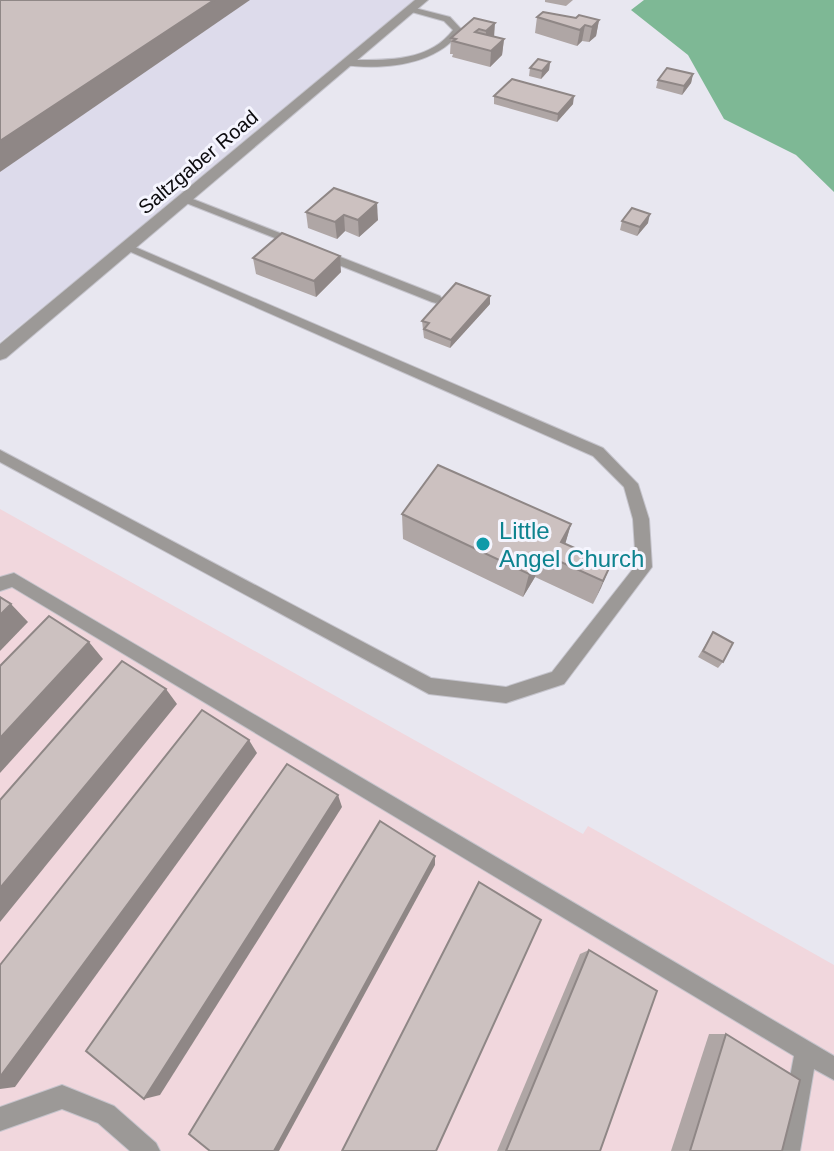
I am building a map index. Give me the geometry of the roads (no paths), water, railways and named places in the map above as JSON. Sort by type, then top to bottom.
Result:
[{"type":"street","name":"Saltzgaber Road","points":[[0,354],[416,4]]},
{"type":"lane","points":[[346,63],[395,61],[434,53],[450,45],[458,30],[447,19],[416,4]]},
{"type":"lane","points":[[185,199],[436,299]]},
{"type":"lane","points":[[0,455],[429,686],[506,695],[558,678],[644,567],[641,519],[631,484],[598,452],[128,247]]},
{"type":"lane","points":[[0,584],[14,580],[834,1069]]},
{"type":"lane","points":[[788,1151],[797,1116],[806,1051]]},
{"type":"lane","points":[[0,1119],[62,1097],[106,1114],[148,1151]]},
{"type":"place","name":"Little Angel Church","points":[[483,544]]}]
